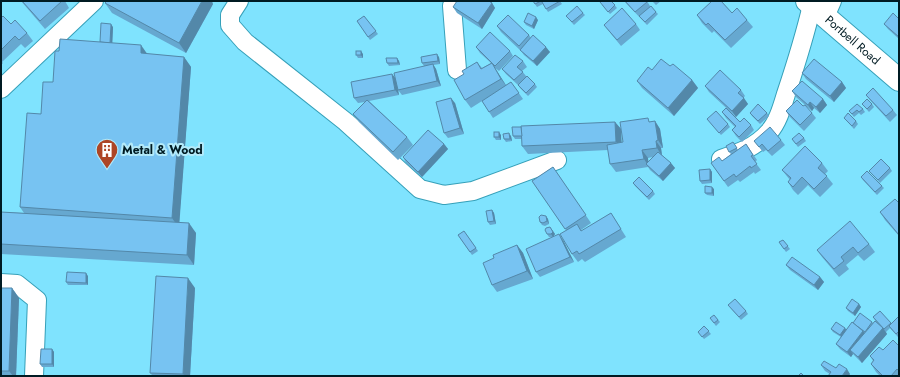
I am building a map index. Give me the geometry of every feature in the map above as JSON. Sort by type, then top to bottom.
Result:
[{"type":"main road","name":"Portbell Road","points":[[819,6],[899,80]]},
{"type":"street","points":[[239,1],[230,15],[230,25],[245,42],[346,122],[420,189],[444,195],[473,191],[557,160]]},
{"type":"street","points":[[457,70],[452,6],[458,1]]},
{"type":"street","points":[[1,89],[91,2]]},
{"type":"street","points":[[721,159],[744,151],[769,132],[776,121],[801,50],[819,6]]},
{"type":"street","points":[[1,283],[17,284],[37,300],[34,376]]},
{"type":"building","points":[[22,1],[62,1],[40,21]]},
{"type":"building","points":[[107,1],[202,1],[179,43],[105,3]]},
{"type":"building","points":[[457,1],[489,1],[492,3],[478,23],[453,7]]},
{"type":"building","points":[[533,1],[541,1],[535,4]]},
{"type":"building","points":[[560,1],[546,9],[542,2]]},
{"type":"building","points":[[611,1],[615,5],[608,12],[600,2]]},
{"type":"building","points":[[625,1],[646,1],[647,2],[635,12]]},
{"type":"building","points":[[712,1],[721,1],[732,13],[737,8],[747,20],[725,40],[708,23],[706,25],[697,15]]},
{"type":"building","points":[[577,6],[583,13],[572,22],[566,16]]},
{"type":"building","points":[[651,6],[656,12],[645,22],[639,16]]},
{"type":"building","points":[[622,8],[636,24],[617,40],[604,25]]},
{"type":"building","points":[[528,13],[536,17],[532,26],[524,22]]},
{"type":"building","points":[[893,13],[899,19],[899,37],[884,24]]},
{"type":"building","points":[[508,15],[529,35],[519,46],[497,26]]},
{"type":"building","points":[[3,16],[11,24],[15,20],[27,33],[19,40],[15,36],[1,50],[1,18]]},
{"type":"building","points":[[364,16],[376,31],[368,37],[357,21]]},
{"type":"building","points":[[101,23],[111,24],[110,43],[100,42]]},
{"type":"building","points":[[490,32],[510,51],[495,66],[476,47]]},
{"type":"building","points":[[533,35],[546,47],[533,61],[520,50]]},
{"type":"building","name":"Metal & Wood","points":[[60,39],[141,45],[141,53],[184,57],[172,218],[20,207],[27,113],[41,114],[43,82],[53,82],[55,51],[59,51]]},
{"type":"building","points":[[356,51],[361,51],[361,55],[356,55]]},
{"type":"building","points":[[437,54],[438,61],[422,63],[421,57]]},
{"type":"building","points":[[515,55],[523,61],[517,67],[523,72],[514,80],[502,69]]},
{"type":"building","points":[[386,58],[397,58],[398,63],[387,63]]},
{"type":"building","points":[[661,59],[670,66],[673,64],[692,80],[668,108],[637,81],[648,67],[652,70]]},
{"type":"building","points":[[814,59],[842,82],[830,96],[802,73]]},
{"type":"building","points":[[477,62],[481,69],[492,63],[501,79],[465,100],[454,80],[464,74],[462,71]]},
{"type":"building","points":[[433,64],[437,81],[398,90],[394,73]]},
{"type":"building","points":[[720,70],[741,90],[738,93],[744,98],[732,111],[705,86]]},
{"type":"building","points":[[392,74],[395,90],[354,98],[351,82]]},
{"type":"building","points":[[527,76],[535,84],[526,93],[518,85]]},
{"type":"building","points":[[802,81],[823,99],[816,107],[810,102],[808,105],[792,91]]},
{"type":"building","points":[[511,82],[519,93],[489,112],[482,101]]},
{"type":"building","points":[[873,88],[893,110],[886,116],[866,95]]},
{"type":"building","points":[[451,98],[460,128],[444,133],[436,102]]},
{"type":"building","points":[[867,99],[872,104],[867,109],[862,104]]},
{"type":"building","points":[[367,100],[407,137],[393,152],[353,114]]},
{"type":"building","points":[[797,100],[803,106],[805,105],[812,113],[800,125],[786,111]]},
{"type":"building","points":[[758,104],[767,113],[758,121],[750,113]]},
{"type":"building","points":[[857,104],[863,109],[859,112],[857,110],[852,114],[849,111]]},
{"type":"building","points":[[726,108],[740,122],[744,118],[751,125],[739,137],[732,130],[736,126],[722,112]]},
{"type":"building","points":[[716,111],[728,124],[719,133],[707,119]]},
{"type":"building","points":[[848,113],[856,121],[852,126],[844,118]]},
{"type":"building","points":[[648,118],[649,122],[655,121],[658,140],[656,141],[657,148],[642,150],[644,159],[610,164],[607,145],[623,142],[620,122]]},
{"type":"building","points":[[615,122],[616,142],[522,146],[521,126]]},
{"type":"building","points":[[512,127],[521,127],[522,136],[513,136]]},
{"type":"building","points":[[770,127],[781,140],[768,151],[762,144],[759,147],[754,141]]},
{"type":"building","points":[[428,130],[444,144],[418,172],[403,157]]},
{"type":"building","points":[[494,132],[499,132],[499,137],[494,137]]},
{"type":"building","points":[[509,133],[510,139],[504,139],[503,134]]},
{"type":"building","points":[[799,133],[804,138],[796,144],[792,139]]},
{"type":"building","points":[[733,142],[737,148],[729,152],[726,146]]},
{"type":"building","points":[[746,144],[753,155],[751,156],[757,164],[751,168],[750,166],[736,177],[734,174],[724,181],[711,163],[719,157],[722,161]]},
{"type":"building","points":[[805,146],[822,163],[818,168],[827,176],[814,189],[802,177],[793,187],[788,182],[791,178],[782,170]]},
{"type":"building","points":[[658,152],[671,163],[659,176],[646,164]]},
{"type":"building","points":[[881,159],[890,168],[878,180],[869,171]]},
{"type":"building","points":[[553,167],[586,215],[565,229],[532,181]]},
{"type":"building","points":[[710,169],[710,180],[700,181],[699,170]]},
{"type":"building","points":[[867,171],[882,186],[875,192],[861,177]]},
{"type":"building","points":[[639,177],[653,191],[647,197],[633,183]]},
{"type":"building","points":[[705,186],[712,187],[712,193],[705,193]]},
{"type":"building","points":[[895,199],[899,203],[899,235],[880,212]]},
{"type":"building","points":[[492,210],[494,221],[488,222],[486,211]]},
{"type":"building","points":[[1,212],[189,223],[187,255],[1,244]]},
{"type":"building","points":[[611,213],[621,229],[579,254],[577,251],[572,254],[560,234],[577,224],[581,231]]},
{"type":"building","points":[[541,215],[546,216],[547,221],[543,223],[540,222],[539,217]]},
{"type":"building","points":[[850,221],[869,244],[858,253],[853,247],[841,257],[844,261],[834,269],[817,250]]},
{"type":"building","points":[[550,227],[553,232],[551,234],[547,234],[545,230],[546,228]]},
{"type":"building","points":[[464,231],[476,248],[470,252],[458,235]]},
{"type":"building","points":[[559,234],[570,257],[536,272],[526,249]]},
{"type":"building","points":[[783,240],[788,246],[784,249],[779,242]]},
{"type":"building","points":[[517,245],[527,271],[492,285],[483,263],[494,258],[493,255]]},
{"type":"building","points":[[792,257],[820,277],[814,285],[786,265]]},
{"type":"building","points":[[67,272],[86,273],[86,283],[66,282]]},
{"type":"building","points":[[156,276],[188,278],[183,374],[150,373]]},
{"type":"building","points":[[1,288],[12,288],[9,371],[1,371]]},
{"type":"building","points":[[735,299],[746,311],[739,317],[728,305]]},
{"type":"building","points":[[852,299],[859,304],[853,313],[846,308]]},
{"type":"building","points":[[880,311],[891,323],[884,329],[873,317]]},
{"type":"building","points":[[860,313],[872,322],[865,332],[853,323]]},
{"type":"building","points":[[714,315],[718,320],[714,323],[710,318]]},
{"type":"building","points":[[899,316],[899,331],[896,334],[889,326]]},
{"type":"building","points":[[875,321],[883,328],[858,357],[850,350]]},
{"type":"building","points":[[836,322],[845,328],[840,335],[831,329]]},
{"type":"building","points":[[852,322],[863,331],[847,352],[836,344]]},
{"type":"building","points":[[704,326],[709,331],[702,337],[698,332]]},
{"type":"building","points":[[893,340],[899,346],[899,371],[897,369],[891,376],[883,376],[871,364],[874,360],[870,356],[879,347],[883,350]]},
{"type":"building","points":[[41,349],[52,349],[52,364],[40,364]]},
{"type":"building","points":[[824,361],[836,368],[839,364],[847,369],[842,376],[828,376],[831,372],[821,365]]},
{"type":"place","name":"Metal & Wood","points":[[107,170]]}]
